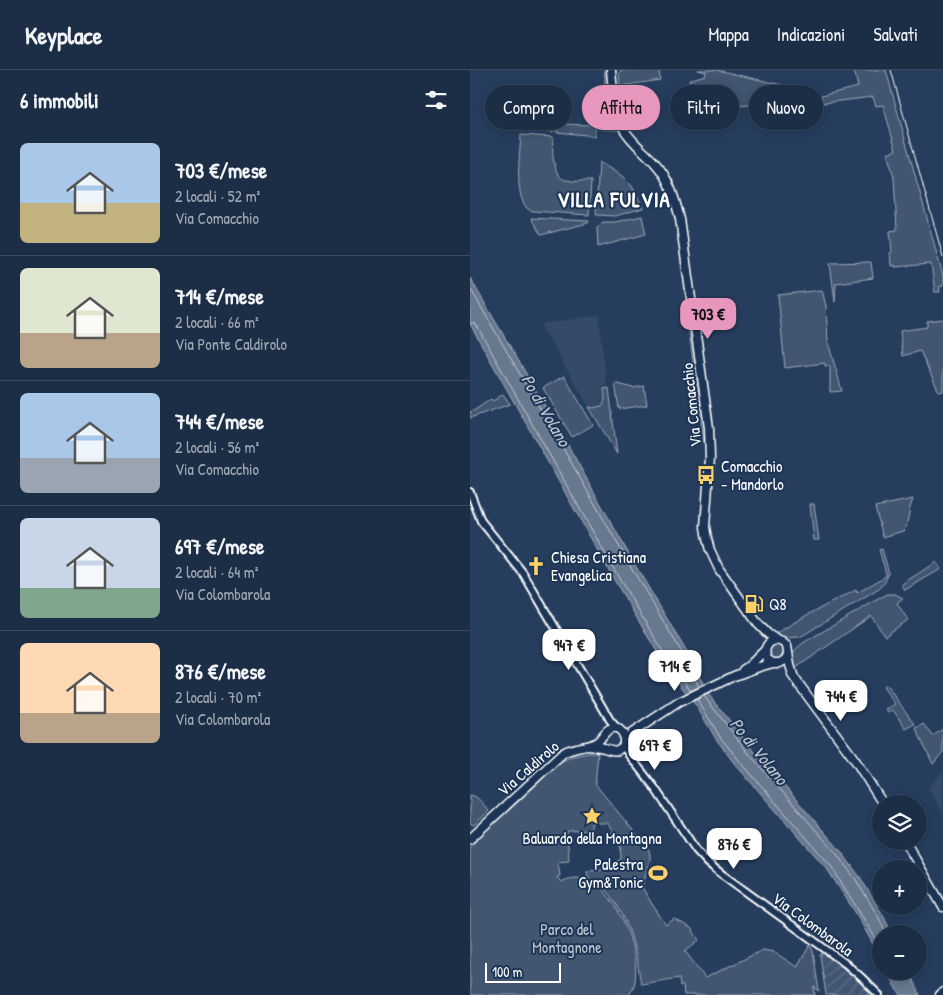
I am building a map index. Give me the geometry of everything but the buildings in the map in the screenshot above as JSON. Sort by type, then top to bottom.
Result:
[{"type":"main road","name":"Via Comacchio","points":[[611,70],[616,109],[622,126],[663,173],[670,186],[681,226],[709,428],[710,458],[707,539],[716,564],[758,624],[768,634],[787,646],[794,678]]},
{"type":"main road","name":"Via Comacchio","points":[[758,624],[766,648],[767,659],[777,663],[794,678],[855,760],[876,795]]},
{"type":"main road","points":[[734,676],[750,665],[771,642],[778,640]]},
{"type":"main road","points":[[604,734],[603,744],[609,749],[617,750],[624,744],[630,734],[679,702],[734,676],[786,660],[788,655]]},
{"type":"main road","name":"Via Caldirolo","points":[[470,839],[560,755],[570,749],[597,742],[611,728],[629,732],[638,728]]},
{"type":"main road","points":[[620,731],[624,736],[624,744]]},
{"type":"main road","name":"Via Caldirolo","points":[[586,746],[609,749]]},
{"type":"main road","points":[[910,850],[943,907]]},
{"type":"street","points":[[470,492],[478,515],[484,525],[519,567],[610,720],[620,731]]},
{"type":"street","points":[[603,707],[606,718],[604,734]]},
{"type":"street","name":"Via Colombarola","points":[[624,744],[635,763],[654,787],[687,838],[704,860],[852,969],[879,995]]},
{"type":"street","name":"Via Colombarola","points":[[609,749],[635,763]]},
{"type":"shaded area","points":[[599,315],[607,389],[604,390],[605,403],[602,406],[593,408],[589,407],[540,324]]},
{"type":"shaded area","points":[[943,771],[943,813],[928,788]]},
{"type":"green space","points":[[604,70],[608,70],[610,85],[604,85]]},
{"type":"green space","points":[[621,70],[659,70],[660,80],[620,85],[619,74]]},
{"type":"green space","points":[[698,70],[717,70],[782,85],[749,85],[749,105],[739,106],[739,85],[690,85],[689,80],[705,75],[706,72]]},
{"type":"green space","points":[[854,70],[886,70],[943,276],[943,286],[939,287],[940,292],[935,292],[931,264],[891,266],[890,231],[897,230],[894,177],[887,153],[896,150],[883,105],[876,106],[873,97],[823,103],[823,96],[858,87]]},
{"type":"green space","points":[[572,124],[582,125],[582,130],[595,130],[595,136],[556,132],[556,130],[572,130]]},
{"type":"green space","points":[[537,130],[553,130],[553,132]]},
{"type":"green space","points":[[521,135],[553,137],[555,168],[561,178],[572,181],[591,181],[589,215],[533,211],[526,208],[522,200],[519,182]]},
{"type":"green space","points":[[599,162],[622,176],[632,186],[643,208],[615,216],[596,215]]},
{"type":"green space","points":[[642,216],[646,234],[598,247],[597,228],[603,222],[615,222]]},
{"type":"green space","points":[[531,218],[589,221],[588,223],[541,235]]},
{"type":"green space","points":[[871,262],[873,278],[836,283],[835,302],[830,263]]},
{"type":"green space","points":[[822,290],[826,306],[828,342],[842,391],[830,392],[830,366],[825,366],[825,363],[785,368],[778,295]]},
{"type":"green space","points":[[685,302],[689,302],[707,442],[704,443]]},
{"type":"green space","points":[[943,319],[943,391],[939,392],[920,351],[903,356],[900,331],[927,327],[927,321]]},
{"type":"green space","points":[[564,376],[593,425],[572,437],[543,388]]},
{"type":"green space","points":[[615,383],[633,388],[644,386],[647,405],[619,409]]},
{"type":"green space","points":[[609,388],[617,454],[589,407],[602,406],[605,400],[604,389]]},
{"type":"green space","points":[[503,394],[510,404],[470,418],[470,411],[472,412],[491,399],[493,401]]},
{"type":"green space","points":[[913,499],[906,528],[903,531],[883,537],[875,507]]},
{"type":"green space","points":[[810,504],[814,504],[819,540],[814,540]]},
{"type":"green space","points":[[882,549],[889,573],[884,584],[879,589],[800,637],[785,638],[773,635],[807,615],[856,590],[857,593],[886,576],[879,550]]},
{"type":"green space","points":[[936,562],[941,569],[905,590],[902,584]]},
{"type":"green space","points":[[887,594],[895,594],[903,598],[897,603],[908,620],[885,636],[871,616],[793,670],[792,655],[799,646]]},
{"type":"green space","points":[[777,644],[785,652],[777,660],[769,652]]},
{"type":"green space","points":[[886,685],[915,724],[906,729],[893,710],[888,713],[886,710],[895,704],[883,687]]},
{"type":"green space","points":[[924,724],[933,736],[943,729],[943,752],[933,764],[916,728]]},
{"type":"green space","name":"Parco del Montagnone","points":[[598,753],[595,784],[649,850],[650,860],[642,887],[666,925],[674,919],[691,928],[699,940],[685,951],[705,978],[763,950],[774,952],[797,967],[810,945],[813,951],[819,991],[814,987],[815,995],[684,995],[683,986],[680,986],[679,978],[641,984],[634,948],[622,914],[609,894],[588,877],[587,871],[601,870],[621,859],[620,842],[613,840],[612,830],[607,823],[591,823],[591,830],[567,831],[569,861],[558,862],[560,876],[557,877],[561,882],[578,878],[593,883],[606,894],[618,910],[626,928],[635,966],[635,983],[629,995],[470,995],[470,846],[558,763],[573,756]]},
{"type":"green space","points":[[470,795],[478,799],[489,811],[474,825],[470,823]]},
{"type":"green space","points":[[824,952],[867,988],[870,995],[826,995],[820,955]]},
{"type":"water","name":"Po di Volano","points":[[470,278],[688,654],[709,695],[754,751],[840,850],[872,897],[872,915],[883,915],[888,925],[872,925],[872,942],[857,915],[827,869],[734,763],[716,739],[697,707],[672,677],[616,583],[470,324]]},
{"type":"water","points":[[892,980],[913,980],[920,995],[901,995]]},
{"type":"railway","points":[[891,70],[943,257]]},
{"type":"place","name":"Comacchio - Mandorlo","points":[[706,475]]},
{"type":"place","name":"Chiesa Cristiana Evangelica","points":[[536,566]]},
{"type":"place","name":"Q8","points":[[754,604]]},
{"type":"place","name":"Baluardo della Montagna","points":[[592,816]]},
{"type":"place","name":"Palestra Gym&Tonic","points":[[658,873]]},
{"type":"district","name":"VILLA FULVIA","points":[[614,199]]}]
